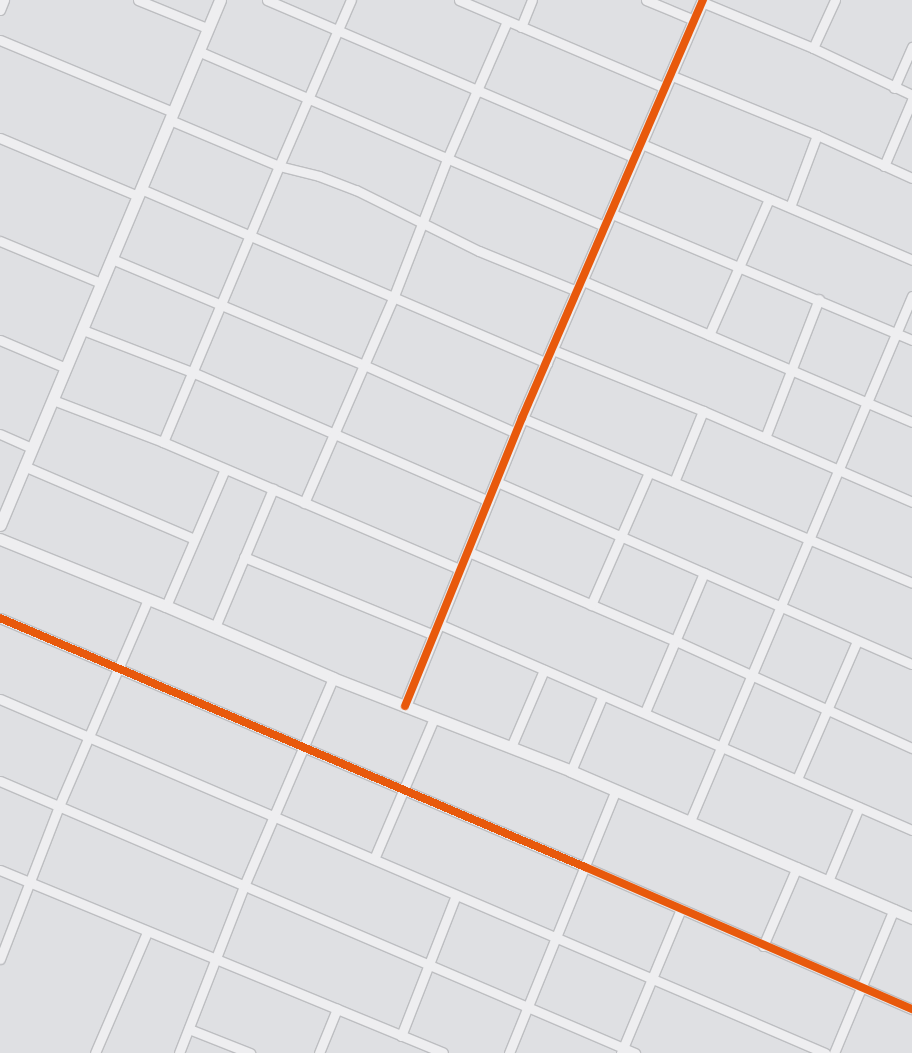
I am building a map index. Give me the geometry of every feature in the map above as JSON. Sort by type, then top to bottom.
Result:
[{"type":"street","points":[[0,10],[4,0]]},
{"type":"street","points":[[138,0],[208,28]]},
{"type":"street","points":[[0,525],[220,0]]},
{"type":"street","points":[[267,0],[635,158]]},
{"type":"street","points":[[163,442],[220,303],[351,0]]},
{"type":"street","points":[[459,0],[665,88]]},
{"type":"street","points":[[521,27],[532,0]]},
{"type":"street","points":[[646,0],[694,20]]},
{"type":"street","points":[[813,48],[835,0]]},
{"type":"street","points":[[405,706],[522,418],[703,1],[813,48],[912,95]]},
{"type":"street","points":[[304,503],[394,296],[448,157],[507,21]]},
{"type":"street","points":[[0,40],[279,166],[319,176],[356,190],[479,251],[577,291]]},
{"type":"street","points":[[894,88],[912,47]]},
{"type":"street","points":[[198,51],[448,157],[604,226]]},
{"type":"street","points":[[670,75],[818,135],[912,178]]},
{"type":"street","points":[[884,166],[912,100]]},
{"type":"street","points":[[790,207],[818,135]]},
{"type":"street","points":[[0,138],[250,235],[547,363]]},
{"type":"street","points":[[642,144],[912,260]]},
{"type":"street","points":[[709,335],[769,198]]},
{"type":"street","points":[[610,214],[818,299],[912,340]]},
{"type":"street","points":[[0,241],[101,284]]},
{"type":"street","points":[[112,259],[364,365],[516,433]]},
{"type":"street","points":[[581,280],[912,422]]},
{"type":"street","points":[[690,821],[912,296]]},
{"type":"street","points":[[765,438],[818,299]]},
{"type":"street","points":[[83,330],[192,372],[489,501]]},
{"type":"street","points":[[0,340],[66,368]]},
{"type":"street","points":[[553,350],[703,410],[912,502]]},
{"type":"street","points":[[53,400],[163,442],[461,570]]},
{"type":"street","points":[[674,482],[703,410]]},
{"type":"street","points":[[522,418],[912,583]]},
{"type":"street","points":[[0,434],[32,448]]},
{"type":"street","points":[[24,466],[194,539]]},
{"type":"street","points":[[166,606],[225,468]]},
{"type":"street","points":[[591,605],[649,472]]},
{"type":"street","points":[[497,482],[912,664]]},
{"type":"street","points":[[215,628],[273,489]]},
{"type":"street","points":[[0,539],[166,606],[333,678],[571,770],[912,918]]},
{"type":"street","points":[[469,552],[912,748]]},
{"type":"street","points":[[244,557],[434,635]]},
{"type":"street","points":[[645,712],[704,573]]},
{"type":"street","points":[[0,959],[28,882],[59,806],[148,599]]},
{"type":"street","points":[[0,618],[404,792],[585,867],[912,1009]]},
{"type":"street","points":[[439,624],[645,712],[912,830]]},
{"type":"street","points":[[797,779],[857,641]]},
{"type":"street","points":[[511,747],[544,670]]},
{"type":"street","points":[[179,1053],[244,886],[333,678]]},
{"type":"street","points":[[571,770],[603,695]]},
{"type":"street","points":[[0,699],[825,1053]]},
{"type":"street","points":[[374,859],[434,718]]},
{"type":"street","points":[[0,781],[428,966],[527,1006],[622,1050],[636,1053]]},
{"type":"street","points":[[509,1053],[616,790]]},
{"type":"street","points":[[828,881],[859,807]]},
{"type":"street","points":[[764,946],[797,867]]},
{"type":"street","points":[[0,870],[443,1053]]},
{"type":"street","points":[[401,1036],[456,895]]},
{"type":"street","points":[[622,1050],[681,909]]},
{"type":"street","points":[[834,1053],[894,910]]},
{"type":"street","points":[[95,1053],[147,932]]},
{"type":"street","points":[[319,1053],[337,1009]]},
{"type":"street","points":[[189,1029],[250,1053]]},
{"type":"cycle path","points":[[405,706],[522,418],[703,0]]},
{"type":"cycle path","points":[[0,618],[585,867],[912,1009]]}]
